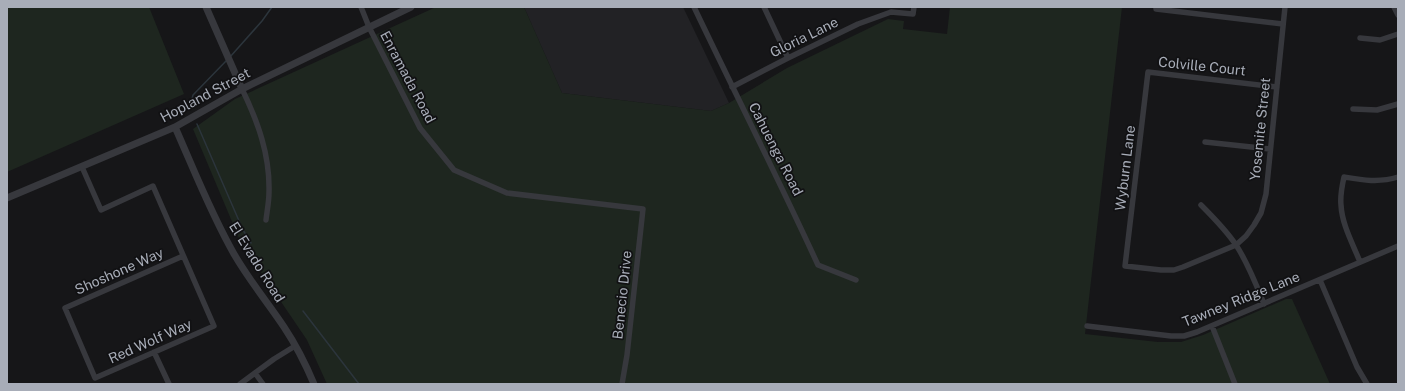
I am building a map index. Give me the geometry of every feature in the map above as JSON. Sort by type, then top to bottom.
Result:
[{"type":"street","points":[[206,7],[256,118],[265,150],[268,169],[269,193],[266,220]]},
{"type":"street","name":"Enramada Road","points":[[361,7],[369,27],[420,128],[454,170],[507,193],[643,209]]},
{"type":"street","name":"Hopland Street","points":[[7,198],[175,127],[242,88],[411,7]]},
{"type":"street","name":"Cahuenga Road","points":[[694,7],[732,87],[786,194],[818,265],[856,280]]},
{"type":"street","points":[[764,7],[788,58]]},
{"type":"street","name":"Gloria Lane","points":[[732,87],[858,24],[890,12],[913,14],[914,7]]},
{"type":"street","name":"Yosemite Street","points":[[1236,245],[1246,236],[1254,225],[1264,204],[1285,7]]},
{"type":"street","points":[[1394,7],[1398,15]]},
{"type":"street","points":[[1156,8],[1283,24]]},
{"type":"street","points":[[1360,38],[1380,40],[1398,34]]},
{"type":"street","name":"Colville Court","points":[[1148,72],[1277,87]]},
{"type":"street","name":"Wyburn Lane","points":[[1148,72],[1125,266],[1174,270],[1192,265],[1236,245]]},
{"type":"street","points":[[1353,109],[1377,110],[1398,104]]},
{"type":"street","name":"El Evado Road","points":[[175,127],[234,255],[285,328],[314,384]]},
{"type":"street","points":[[1205,142],[1270,149]]},
{"type":"street","points":[[82,167],[100,210],[153,186],[183,256]]},
{"type":"street","points":[[1360,262],[1344,224],[1340,204],[1344,177],[1374,181],[1398,177]]},
{"type":"street","points":[[1201,205],[1221,225],[1236,245],[1247,265],[1264,304]]},
{"type":"street","name":"Benecio Drive","points":[[622,384],[628,354],[643,209]]},
{"type":"street","name":"Tawney Ridge Lane","points":[[1087,326],[1171,336],[1184,336],[1212,326],[1398,246]]},
{"type":"street","name":"Shoshone Way","points":[[95,378],[65,308],[183,256]]},
{"type":"street","name":"Red Wolf Way","points":[[95,378],[214,326],[183,256]]},
{"type":"street","points":[[1320,280],[1357,367],[1368,384]]},
{"type":"street","points":[[1212,326],[1236,384]]},
{"type":"street","points":[[240,384],[274,358],[295,346]]},
{"type":"street","points":[[154,352],[169,384]]},
{"type":"street","points":[[255,373],[263,384]]},
{"type":"shaded area","points":[[7,7],[149,7],[184,94],[7,172]]},
{"type":"shaded area","points":[[436,7],[524,7],[562,93],[711,111],[729,103],[787,68],[888,19],[904,21],[903,29],[947,34],[950,7],[1122,7],[1085,334],[1158,342],[1181,342],[1203,335],[1286,299],[1292,299],[1330,384],[327,384],[307,340],[241,243],[193,129],[235,99]]},
{"type":"shaded area","points":[[524,7],[683,7],[729,103],[711,111],[562,93]]},
{"type":"waterway","points":[[230,57],[262,21],[272,7]]},
{"type":"waterway","points":[[190,107],[193,95],[226,61]]},
{"type":"waterway","points":[[197,124],[243,230],[251,243]]},
{"type":"waterway","points":[[303,311],[359,384]]}]
